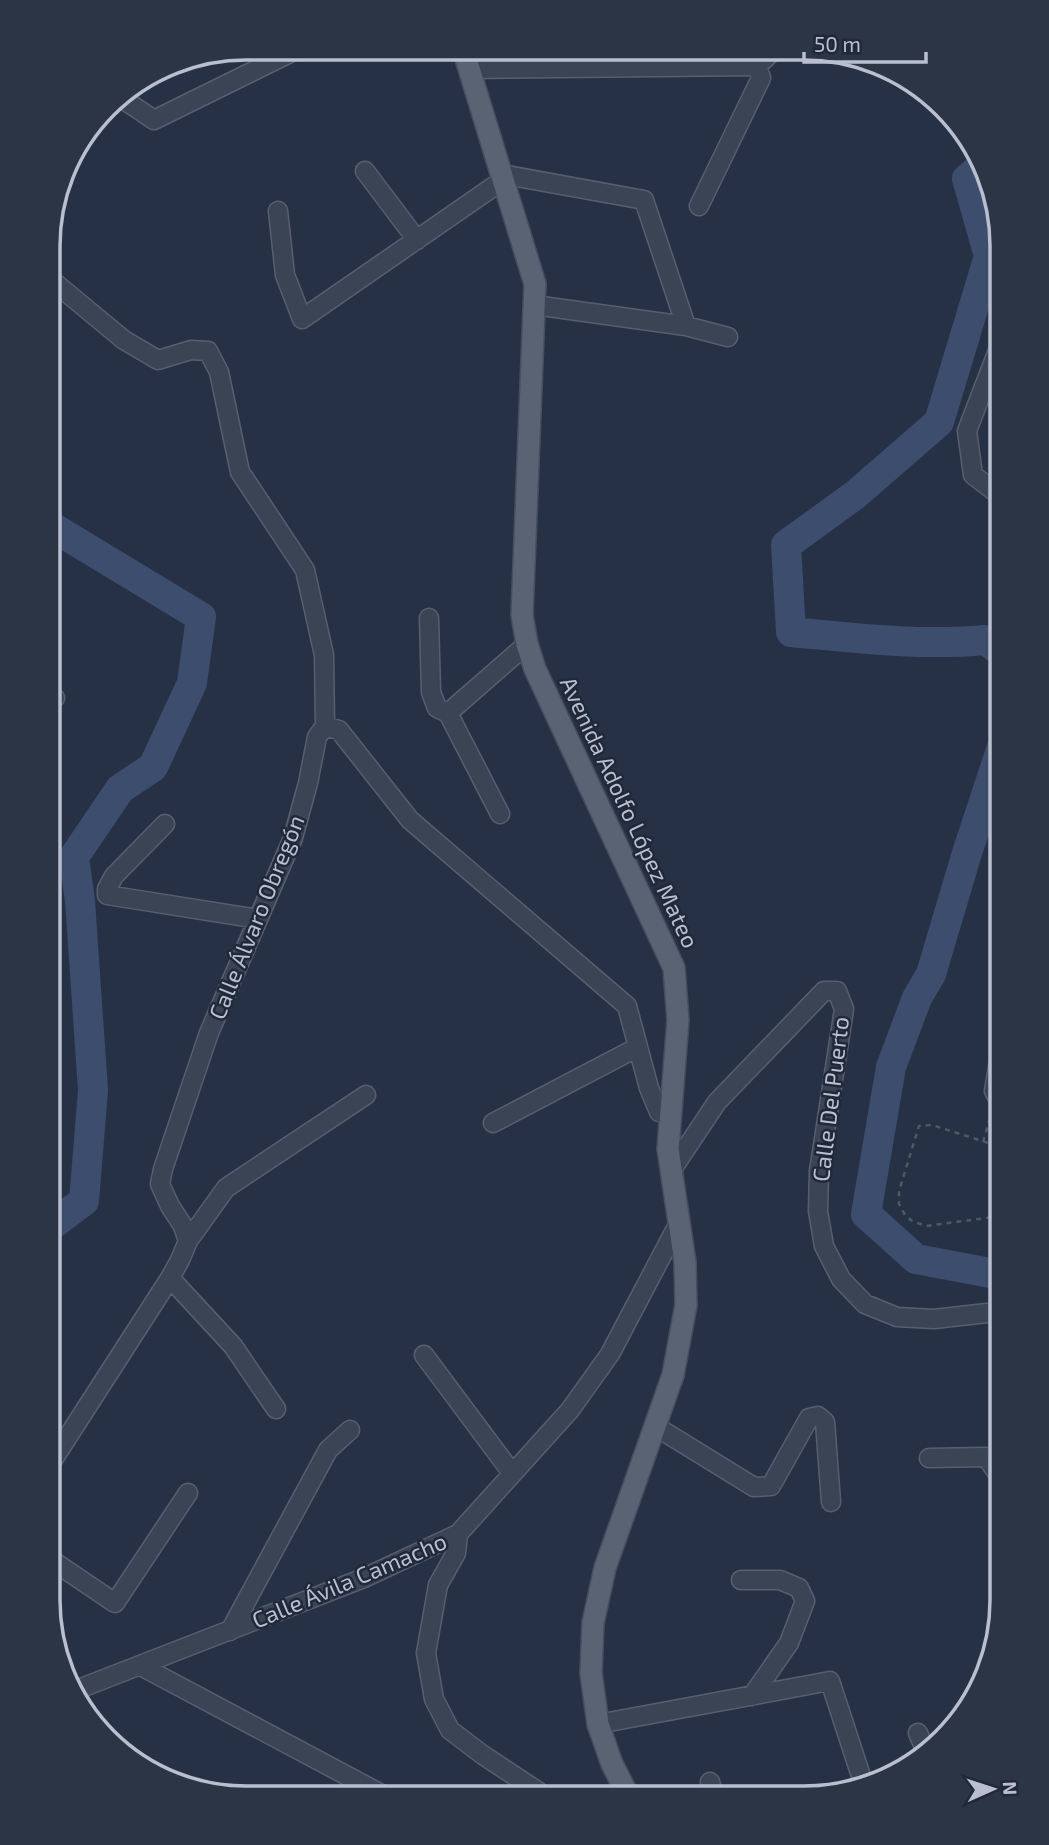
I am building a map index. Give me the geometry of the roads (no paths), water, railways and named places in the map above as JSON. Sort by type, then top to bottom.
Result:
[{"type":"main road","name":"Avenida Adolfo López Mateo","points":[[466,59],[535,284],[522,615],[527,644],[535,669],[674,968],[678,1020],[668,1149],[685,1262],[686,1305],[673,1375],[605,1568],[593,1623],[591,1673],[598,1724],[612,1764],[623,1786]]},
{"type":"street","points":[[127,102],[154,120],[278,59]]},
{"type":"street","points":[[466,59],[757,66],[764,59]]},
{"type":"street","points":[[699,206],[761,78],[757,66]]},
{"type":"street","points":[[365,171],[416,240]]},
{"type":"street","points":[[278,211],[285,275],[302,318],[503,177],[645,200],[686,326]]},
{"type":"street","points":[[59,286],[124,340],[159,360],[191,350],[208,351],[219,372],[240,472],[305,570],[324,654],[326,726],[339,730],[410,820],[627,1006],[649,1088],[659,1112],[671,1114]]},
{"type":"street","points":[[534,305],[686,326],[728,337]]},
{"type":"street","points":[[990,383],[967,431],[973,475],[990,488]]},
{"type":"street","points":[[429,618],[431,692],[437,708],[448,713],[500,814]]},
{"type":"street","points":[[448,713],[527,644]]},
{"type":"street","name":"Calle Álvaro Obregón","points":[[188,1241],[183,1226],[160,1184],[163,1169],[209,1033],[293,838],[317,737],[326,726]]},
{"type":"street","points":[[165,824],[114,876],[107,895],[258,919]]},
{"type":"street","name":"Calle Del Puerto","points":[[671,1171],[717,1102],[824,991],[837,991],[844,1009],[819,1171],[818,1211],[824,1246],[841,1279],[865,1304],[897,1317],[934,1320],[989,1313]]},
{"type":"street","points":[[494,1123],[638,1047]]},
{"type":"street","points":[[59,1450],[170,1278],[188,1241],[226,1188],[366,1095]]},
{"type":"street","name":"Calle Ávila Camacho","points":[[82,1688],[364,1578],[457,1534],[569,1410],[610,1354],[680,1221]]},
{"type":"street","points":[[170,1278],[233,1346],[275,1409]]},
{"type":"street","points":[[424,1355],[512,1473]]},
{"type":"street","points":[[655,1426],[754,1487],[771,1486],[809,1418],[818,1416],[825,1422],[831,1502]]},
{"type":"street","points":[[230,1631],[328,1450],[350,1430]]},
{"type":"street","points":[[929,1458],[986,1457],[989,1461]]},
{"type":"street","points":[[59,1565],[115,1603],[188,1493]]},
{"type":"street","points":[[457,1534],[456,1553],[459,1564],[448,1589],[436,1636],[426,1653],[434,1699],[450,1730],[530,1786]]},
{"type":"street","points":[[741,1580],[780,1580],[799,1588],[805,1601],[789,1643],[752,1696]]},
{"type":"street","points":[[141,1665],[365,1786]]},
{"type":"street","points":[[598,1724],[830,1681],[859,1773]]},
{"type":"waterway","points":[[974,173],[967,179],[989,256],[939,422],[855,495],[786,545],[791,632],[912,642],[985,640],[990,643]]},
{"type":"waterway","points":[[59,531],[201,617],[192,683],[153,767],[120,789],[74,857],[80,901],[93,1090],[84,1201],[59,1220]]},
{"type":"waterway","points":[[989,1273],[916,1259],[866,1214],[891,1067],[917,998],[931,974],[990,785]]}]
